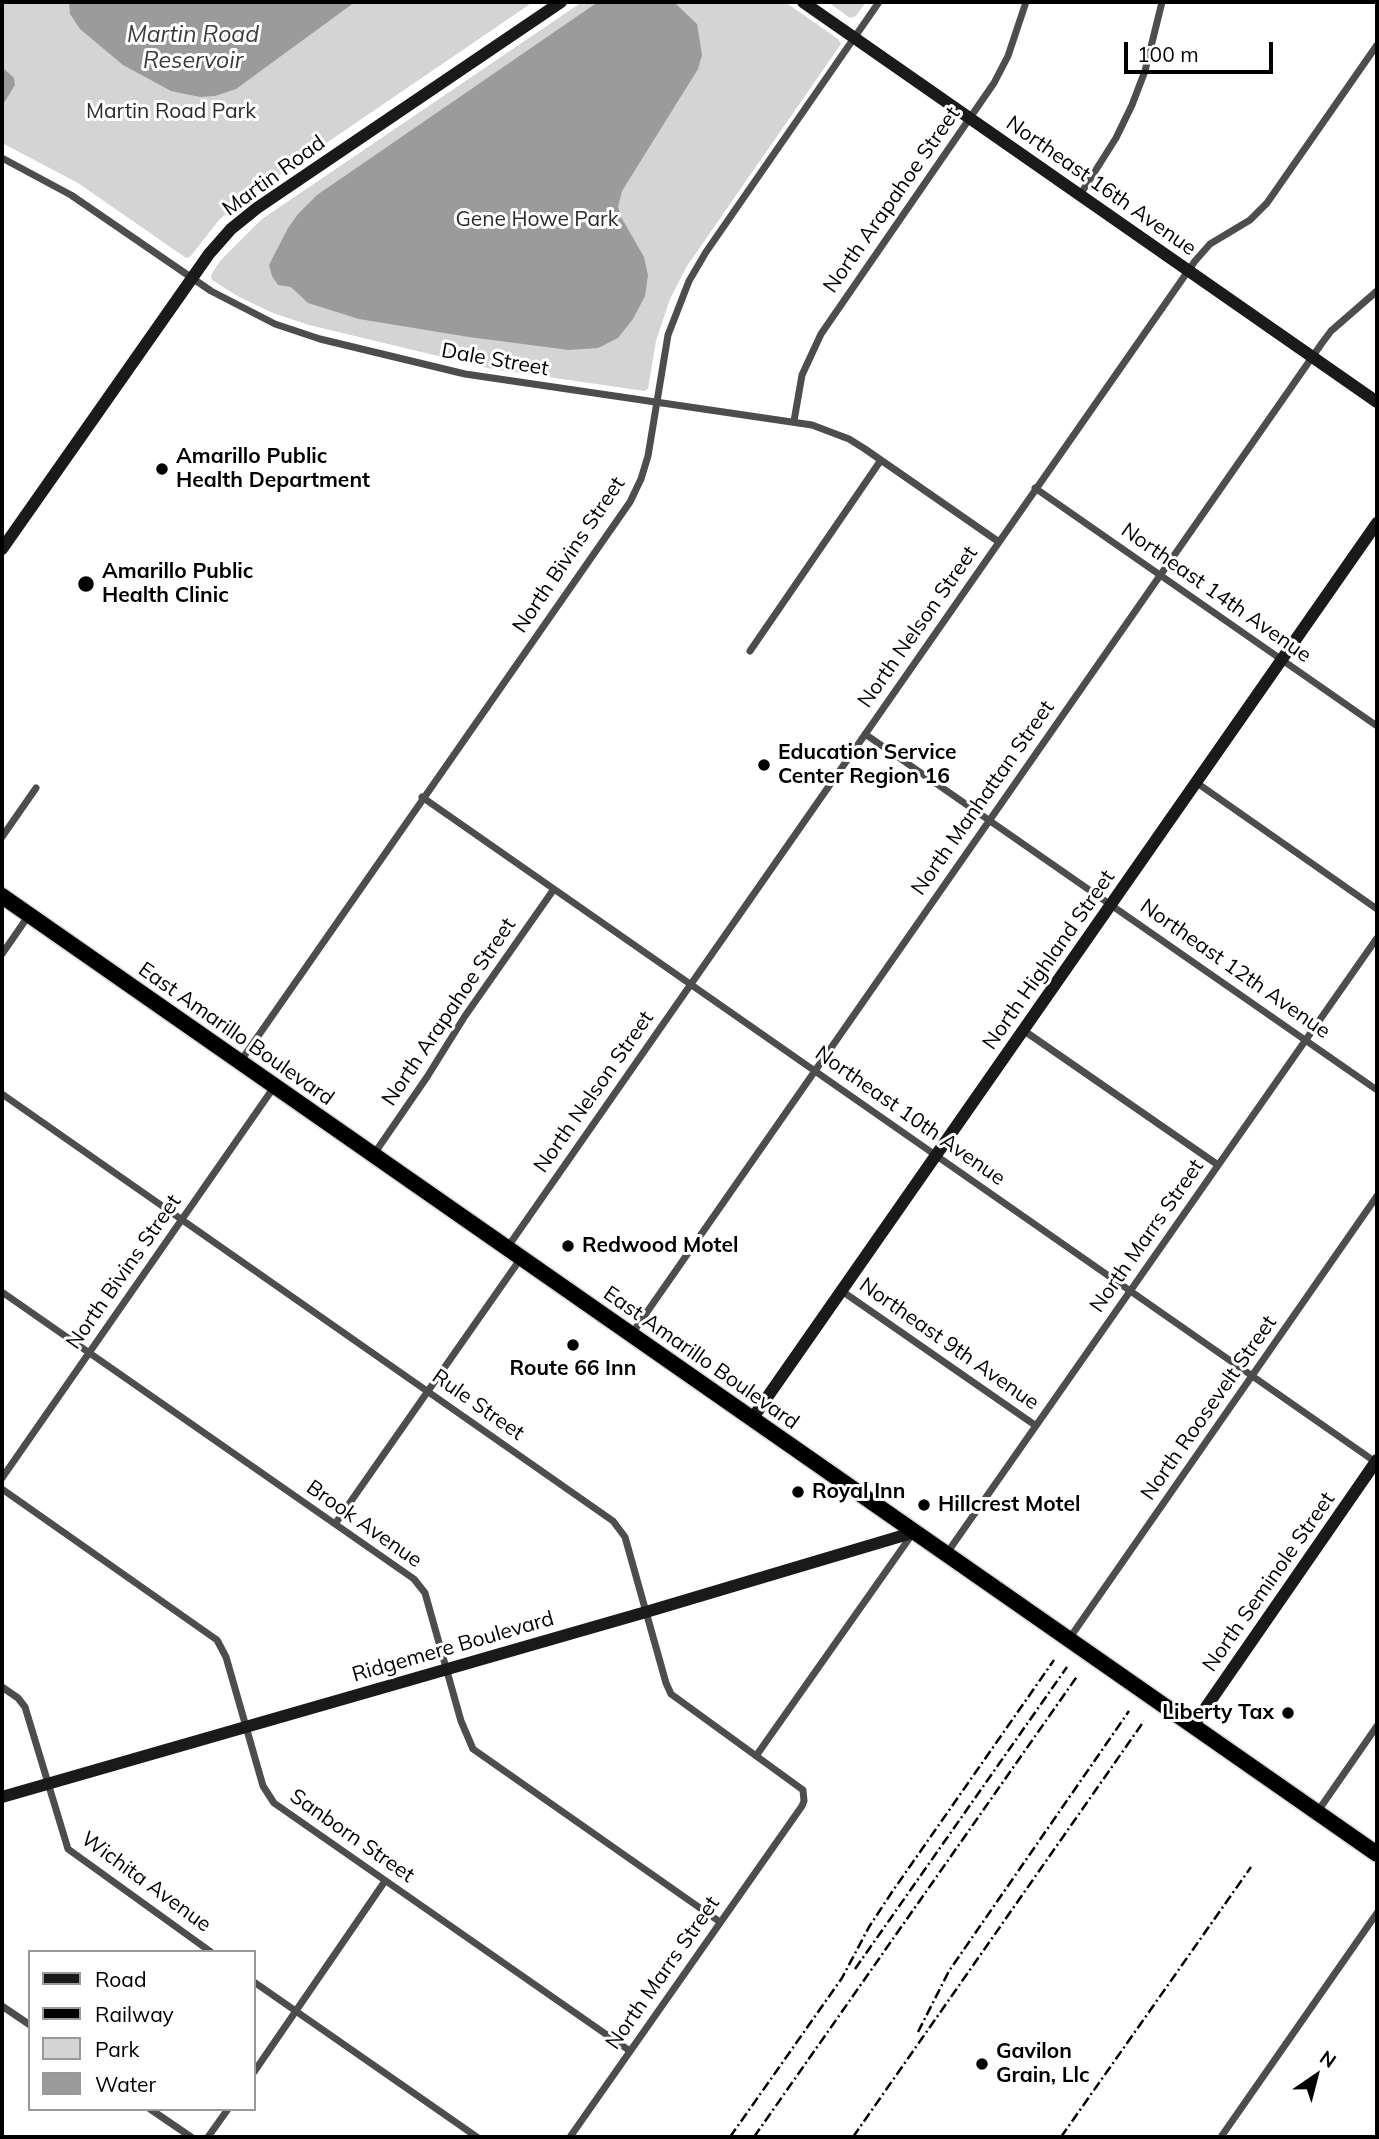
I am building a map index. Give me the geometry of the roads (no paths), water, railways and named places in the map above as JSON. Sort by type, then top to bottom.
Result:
[{"type":"highway","name":"East Amarillo Boulevard","points":[[2,896],[1377,1854]]},
{"type":"street","name":"Martin Road","points":[[2,549],[219,243],[257,208],[561,2]]},
{"type":"street","name":"Northeast 16th Avenue","points":[[803,2],[1377,402]]},
{"type":"street","name":"North Bivins Street","points":[[239,1062],[630,502],[645,466],[671,325],[694,272],[878,2]]},
{"type":"street","name":"North Arapahoe Street","points":[[794,421],[802,375],[821,334],[994,83],[1008,56],[1027,2]]},
{"type":"street","points":[[1080,195],[1116,138],[1132,105],[1145,71],[1161,2]]},
{"type":"street","name":"North Nelson Street","points":[[507,1248],[1188,270],[1210,244],[1250,220],[1266,204],[1377,45]]},
{"type":"street","name":"Dale Street","points":[[2,158],[71,195],[192,278],[250,312],[288,329],[465,374],[794,421],[839,435],[881,460],[999,542]]},
{"type":"street","name":"North Manhattan Street","points":[[631,1335],[1312,357],[1331,331],[1377,291]]},
{"type":"street","points":[[750,651],[881,460]]},
{"type":"street","name":"Northeast 14th Avenue","points":[[1035,488],[1377,726]]},
{"type":"street","name":"North Highland Street","points":[[752,1419],[1377,523]]},
{"type":"street","name":"Northeast 12th Avenue","points":[[865,734],[1377,1090]]},
{"type":"street","points":[[1197,783],[1377,908]]},
{"type":"street","points":[[2,837],[36,788]]},
{"type":"street","name":"Northeast 10th Avenue","points":[[422,797],[1377,1462]]},
{"type":"street","name":"North Arapahoe Street","points":[[374,1155],[472,1006],[554,889]]},
{"type":"street","points":[[2,954],[29,915]]},
{"type":"street","name":"North Marrs Street","points":[[947,1554],[1377,938]]},
{"type":"street","points":[[1023,1030],[1218,1165]]},
{"type":"street","name":"North Bivins Street","points":[[2,1478],[274,1087]]},
{"type":"street","name":"Rule Street","points":[[2,1094],[613,1521],[625,1537],[671,1694],[803,1790],[804,1801],[786,1829]]},
{"type":"street","name":"North Roosevelt Street","points":[[1069,1639],[1377,1196]]},
{"type":"street","points":[[335,1524],[521,1258]]},
{"type":"street","name":"Northeast 9th Avenue","points":[[842,1291],[1035,1426]]},
{"type":"street","name":"Brook Avenue","points":[[2,1292],[407,1573],[422,1587],[464,1730],[473,1749],[720,1922]]},
{"type":"street","name":"North Seminole Street","points":[[1193,1726],[1377,1462]]},
{"type":"street","name":"Sanborn Street","points":[[2,1489],[217,1640],[226,1657],[263,1786],[274,1803],[631,2051]]},
{"type":"street","points":[[756,1756],[915,1532]]},
{"type":"street","name":"Ridgemere Boulevard","points":[[2,1797],[915,1532]]},
{"type":"street","name":"Wichita Avenue","points":[[2,1687],[25,1707],[68,1849],[208,1950]]},
{"type":"street","points":[[1317,1811],[1377,1726]]},
{"type":"street","name":"North Marrs Street","points":[[570,2137],[786,1829]]},
{"type":"street","points":[[256,2069],[385,1881]]},
{"type":"street","points":[[1221,2137],[1377,1913]]},
{"type":"street","points":[[256,1983],[477,2137]]},
{"type":"street","points":[[2,2006],[28,2024]]},
{"type":"street","points":[[153,2111],[191,2137]]},
{"type":"street","points":[[208,2137],[227,2111]]},
{"type":"water","name":"Martin Road Reservoir","points":[[69,2],[355,2],[236,89],[215,96],[200,97],[171,91],[123,65],[80,29],[70,14]]},
{"type":"water","name":"Gene Howe Park","points":[[598,2],[674,2],[697,24],[702,55],[698,69],[622,191],[618,207],[621,217],[644,257],[648,275],[645,296],[633,319],[618,338],[598,348],[569,350],[469,337],[359,319],[308,303],[291,287],[278,285],[269,265],[288,228],[317,195]]},
{"type":"water","points":[[2,67],[14,78],[15,85],[2,106]]},
{"type":"railway","points":[[730,2137],[842,1978],[869,1927],[892,1892],[1054,1660]]},
{"type":"railway","points":[[855,1969],[1067,1667]]},
{"type":"railway","points":[[754,2137],[1078,1675]]},
{"type":"railway","points":[[918,2032],[949,1971],[1129,1711]]},
{"type":"railway","points":[[853,2137],[1144,1721]]},
{"type":"railway","points":[[1061,2137],[1251,1867]]},
{"type":"place","name":"Amarillo Public Health Department","points":[[162,469]]},
{"type":"place","name":"Amarillo Public Health Clinic","points":[[86,584]]},
{"type":"place","name":"Education Service Center Region 16","points":[[764,765]]},
{"type":"place","name":"Redwood Motel","points":[[568,1246]]},
{"type":"place","name":"Route 66 Inn","points":[[573,1345]]},
{"type":"place","name":"Royal Inn","points":[[798,1492]]},
{"type":"place","name":"Hillcrest Motel","points":[[924,1505]]},
{"type":"place","name":"Liberty Tax","points":[[1288,1713]]},
{"type":"place","name":"Gavilon Grain, Llc","points":[[982,2064]]},
{"type":"park label","name":"Martin Road Park","points":[[171,112]]}]
